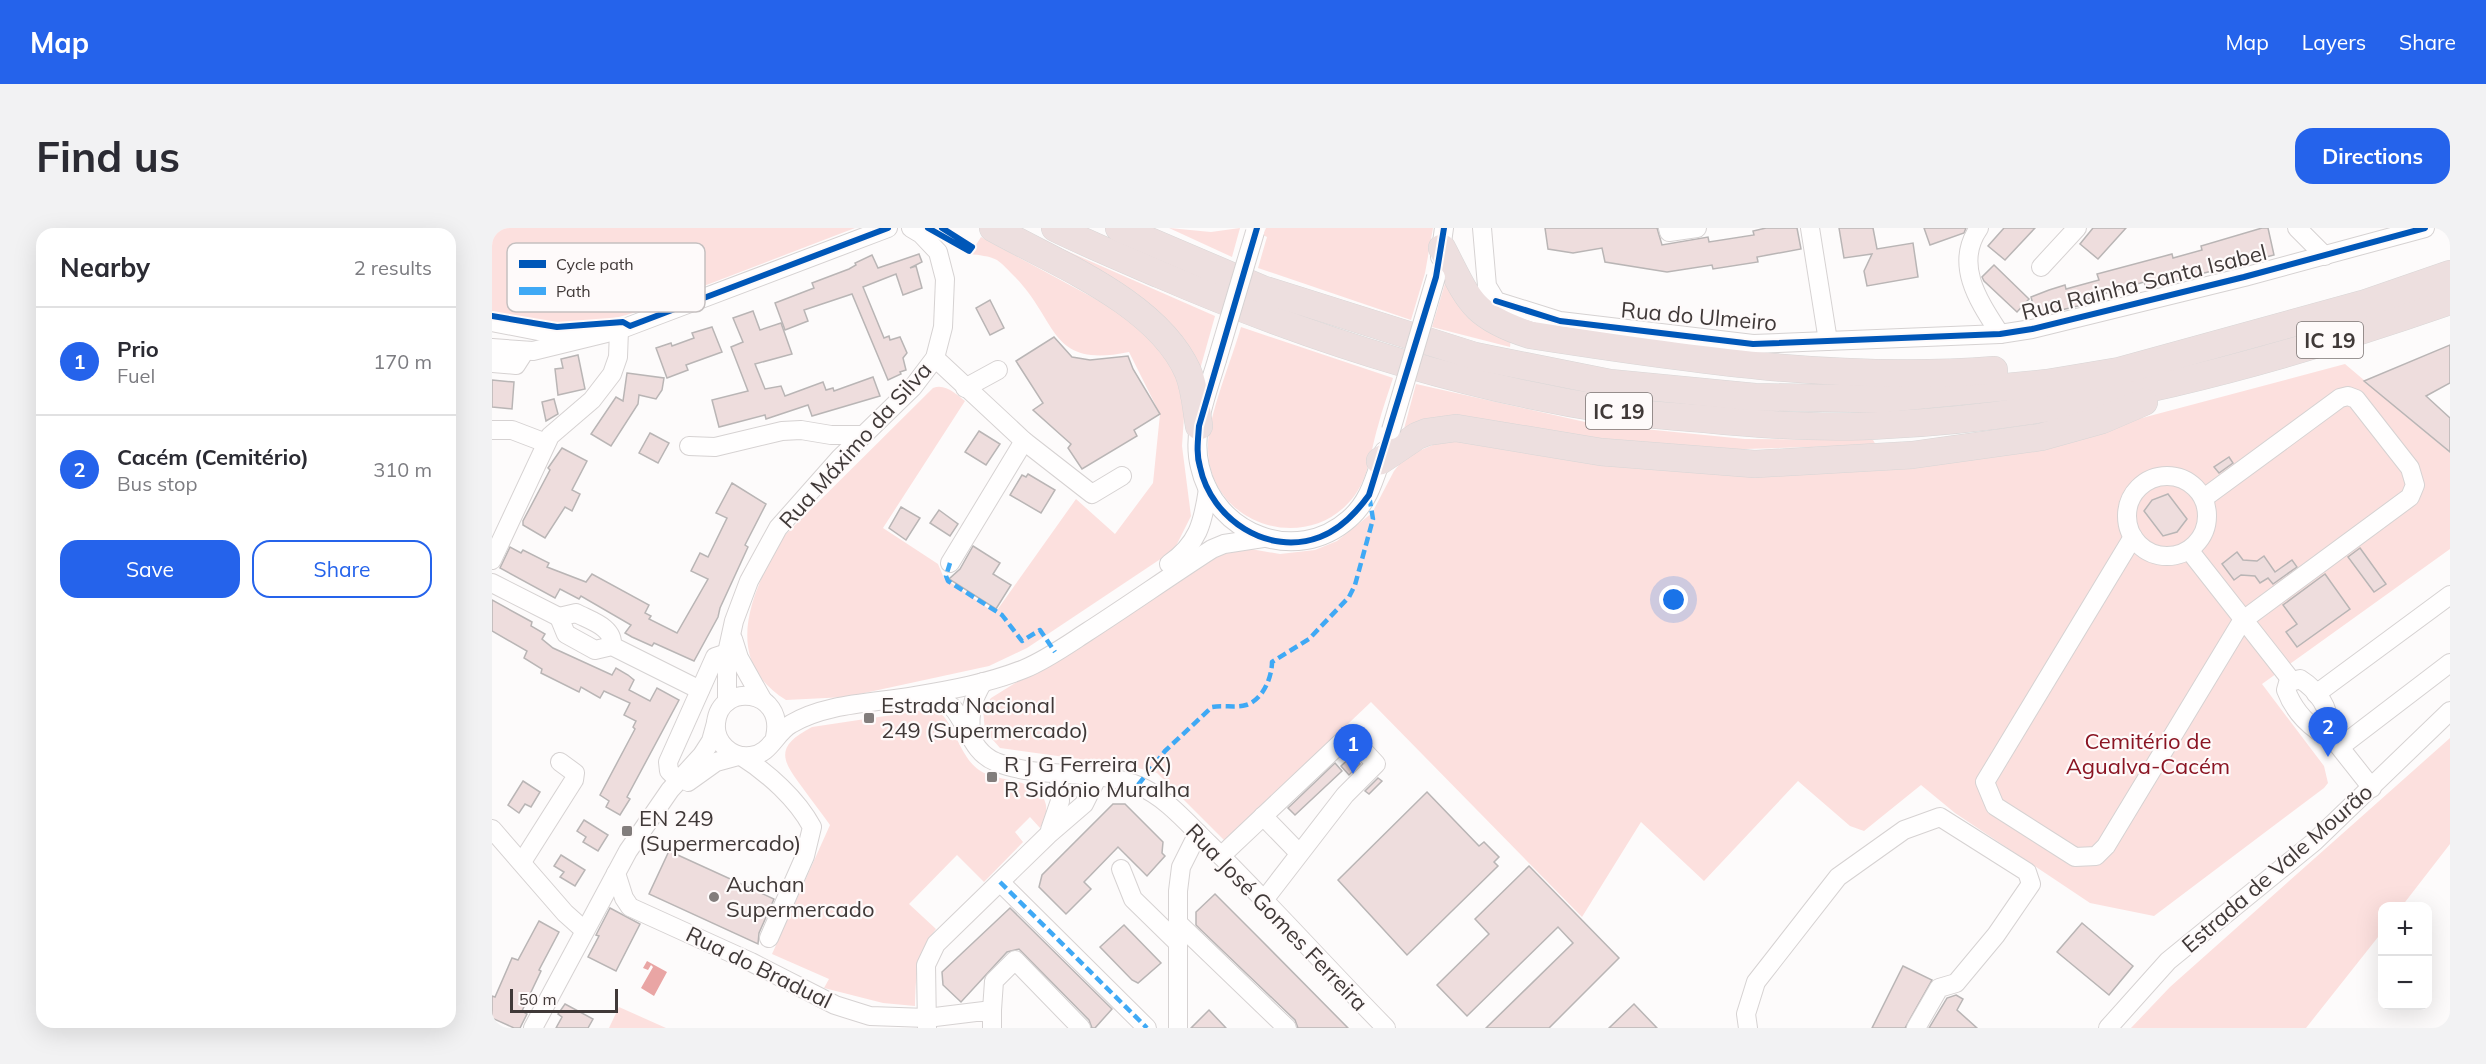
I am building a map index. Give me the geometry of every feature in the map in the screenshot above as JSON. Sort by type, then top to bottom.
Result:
[{"type":"highway","points":[[993,228],[1126,302],[1159,329],[1171,343],[1189,374],[1199,426]]},
{"type":"highway","name":"IC 19","points":[[1055,228],[1213,297],[1344,345],[1468,381],[1612,410],[1757,424],[1884,426],[1989,416],[2122,395],[2375,327],[2450,301]]},
{"type":"highway","name":"IC 19","points":[[1119,228],[1273,293],[1475,357],[1610,383],[1755,397],[1881,399],[2047,383],[2119,371],[2366,303],[2450,274]]},
{"type":"highway","points":[[1443,238],[1465,291],[1483,316],[1530,335],[1723,363],[1824,372],[1961,373],[2025,368],[2119,371]]},
{"type":"highway","points":[[1380,461],[1417,436],[1427,432],[1456,428],[1600,452],[1755,464],[1912,455],[2041,437],[2092,423],[2209,373]]},
{"type":"street","points":[[705,297],[888,228]]},
{"type":"street","name":"Rua Máximo da Silva","points":[[727,702],[731,632],[749,581],[778,528],[840,458],[913,387],[935,358],[943,327],[945,279],[938,252],[921,234],[911,228]]},
{"type":"street","name":"Rua do Ulmeiro","points":[[1482,228],[1487,286],[1496,301],[1560,321],[1753,344],[1973,335]]},
{"type":"street","points":[[1668,228],[1669,232],[1697,228]]},
{"type":"street","points":[[1810,228],[1828,341]]},
{"type":"street","name":"Rua Rainha Santa Isabel","points":[[1979,228],[1969,253],[1969,273],[1974,291],[2000,334]]},
{"type":"street","points":[[2041,267],[2077,228]]},
{"type":"street","name":"Rua Rainha Santa Isabel","points":[[1974,291],[1973,335],[2000,334],[2043,327],[2325,256],[2426,228]]},
{"type":"street","points":[[1256,230],[1199,426],[1199,467],[1208,489],[1226,515],[1243,528],[1263,538]]},
{"type":"street","points":[[2307,231],[2325,256]]},
{"type":"street","points":[[652,816],[680,788],[704,769],[716,762],[740,756],[752,756],[772,742],[787,726],[816,712],[921,695],[1025,669],[1055,652],[1212,549],[1224,544],[1263,538],[1293,542],[1320,537],[1349,520],[1369,495],[1391,430],[1436,277],[1443,238]]},
{"type":"street","points":[[492,348],[525,351],[549,349],[624,328],[666,312]]},
{"type":"street","points":[[492,322],[543,332],[585,333],[593,337]]},
{"type":"street","points":[[492,560],[550,436],[592,400],[612,374],[624,328]]},
{"type":"street","points":[[492,363],[516,365],[525,351]]},
{"type":"street","points":[[935,358],[1024,441],[1092,494],[1122,476]]},
{"type":"street","points":[[965,388],[998,370]]},
{"type":"street","points":[[2133,537],[1985,782],[1995,806],[2075,857],[2096,856],[2106,846],[2242,621],[2410,497],[2415,485],[2410,468],[2356,399],[2348,396],[2340,398],[2204,498]]},
{"type":"street","points":[[492,430],[512,430],[546,443]]},
{"type":"street","points":[[689,446],[715,447],[782,431],[801,430],[831,435],[864,435]]},
{"type":"street","points":[[831,435],[840,458]]},
{"type":"street","points":[[950,563],[1024,441]]},
{"type":"street","points":[[2160,476],[2173,476],[2196,487],[2204,498],[2207,509],[2205,532],[2189,550],[2177,555],[2152,554],[2141,547],[2133,537],[2128,525],[2130,499],[2148,480],[2160,476]]},
{"type":"street","points":[[972,738],[970,715],[987,680],[1096,613],[1188,550],[1200,531],[1208,489]]},
{"type":"street","points":[[2189,550],[2242,621],[2287,675],[2300,679],[2316,694],[2328,713],[2330,722],[2326,730]]},
{"type":"street","points":[[492,583],[559,617],[576,613],[607,630],[613,639],[612,646],[700,690]]},
{"type":"street","points":[[2316,694],[2450,595]]},
{"type":"street","points":[[731,632],[739,658],[776,718],[770,762],[778,786]]},
{"type":"street","points":[[678,780],[669,771],[668,762],[715,657],[728,653]]},
{"type":"street","points":[[2340,747],[2450,663]]},
{"type":"street","points":[[2287,675],[2286,690],[2290,700],[2310,725],[2318,731],[2326,730]]},
{"type":"street","points":[[533,1028],[616,873],[678,780],[702,755],[711,741],[716,723],[727,702],[744,695],[816,712]]},
{"type":"street","name":"Rua José Gomes Ferreira","points":[[921,695],[936,696],[953,706],[980,751],[996,762],[1059,774],[1123,781],[1149,791],[1221,856],[1383,1027]]},
{"type":"street","name":"Estrada de Vale Mourão","points":[[2108,1028],[2168,961],[2314,842],[2450,711]]},
{"type":"street","points":[[716,723],[721,743],[778,786],[799,808],[812,827],[805,856],[769,938]]},
{"type":"street","points":[[2326,730],[2372,788]]},
{"type":"street","points":[[1221,856],[1348,735],[1355,742],[1376,764],[1346,795],[1264,900]]},
{"type":"street","points":[[522,862],[576,776],[572,769],[560,762]]},
{"type":"street","points":[[1048,835],[1057,817],[1060,801],[1059,774]]},
{"type":"street","points":[[927,1023],[927,965],[931,952],[1048,835],[1084,804],[1097,778]]},
{"type":"street","points":[[1263,816],[1299,853]]},
{"type":"street","points":[[1748,1028],[1746,1014],[1756,982],[1838,877],[1904,830],[1940,817],[2027,872],[2031,884],[1996,935],[1956,983],[1939,988],[1916,1028]]},
{"type":"street","points":[[492,829],[565,913],[584,930]]},
{"type":"street","points":[[1178,1028],[1178,891],[1182,867],[1198,833]]},
{"type":"street","points":[[1121,869],[1133,899],[1178,943]]},
{"type":"street","name":"Rua do Bradual","points":[[616,873],[624,898],[630,906],[751,962],[835,1005],[870,1016],[927,1023],[992,1019]]},
{"type":"street","points":[[1000,882],[1147,1028]]},
{"type":"street","points":[[1178,922],[1287,1028]]},
{"type":"street","points":[[992,1019],[994,981],[1015,960],[1081,1028]]},
{"type":"green space","points":[[492,228],[855,228],[705,286],[705,243],[507,243],[507,312],[636,312],[601,320],[564,322],[527,319],[492,311]]},
{"type":"green space","points":[[1169,228],[1211,232],[1240,228],[1232,257]]},
{"type":"green space","points":[[1266,228],[1433,228],[1425,273],[1411,320],[1258,268],[1267,237],[1263,235]]},
{"type":"green space","points":[[981,237],[1140,323],[1168,353],[1185,402],[1182,446],[1191,516],[1174,550],[1027,648],[989,666],[846,697],[786,700],[766,683],[753,665],[748,645],[748,624],[761,580],[782,538],[933,388],[946,388],[965,401],[883,528],[938,564],[944,578],[995,613],[1076,499],[1115,534],[1153,483],[1160,414],[1129,352],[1103,355],[1083,354],[1069,347],[1058,337],[1029,293],[1004,266],[997,260],[970,254]]},
{"type":"green space","points":[[1044,241],[1215,316],[1197,380]]},
{"type":"green space","points":[[1446,280],[1511,338],[1510,347],[1432,327]]},
{"type":"green space","points":[[1241,327],[1393,378],[1367,471],[1360,488],[1335,514],[1312,525],[1288,528],[1264,524],[1242,513],[1224,496],[1212,473],[1208,446],[1209,434],[1216,404]]},
{"type":"green space","name":"Cemitério de Agualva-Cacém","points":[[2345,364],[2450,453],[2450,549],[2262,684],[2324,766],[2328,783],[2154,916],[2090,903],[1955,813],[1921,785],[1864,831],[1850,826],[1798,781],[1704,881],[1641,822],[1582,917],[1371,702],[1225,841],[1157,773],[1130,766],[1000,748],[985,731],[983,709],[991,698],[1124,616],[1222,551],[1245,548],[1280,554],[1315,550],[1337,541],[1372,513],[1394,471],[1405,457],[1444,440],[1478,442],[1719,474],[2059,440]]},
{"type":"green space","points":[[1416,384],[1594,424],[1745,439],[1873,440],[1876,445],[1710,450],[1642,444],[1442,417],[1404,429]]},
{"type":"green space","points":[[932,709],[945,718],[965,755],[979,770],[1036,789],[1046,805],[1044,820],[1040,828],[1030,817],[1015,832],[1023,842],[984,882],[957,855],[909,904],[936,929],[924,947],[918,966],[915,1006],[883,1003],[824,988],[829,979],[772,954],[830,825],[789,768],[785,753],[787,747],[792,740],[812,727]]},
{"type":"green space","points":[[2450,738],[2450,844],[2405,902],[2378,902],[2378,937],[2306,1028],[2131,1028],[2170,987]]},
{"type":"green space","points":[[619,1007],[666,1028],[609,1028]]},
{"type":"shaded area","points":[[647,961],[667,972],[654,996],[641,988],[653,967],[651,965],[648,970],[643,968]]},
{"type":"building","points":[[1545,228],[1657,228],[1662,245],[1708,237],[1709,242],[1754,235],[1753,231],[1766,228],[1797,228],[1801,249],[1757,257],[1758,262],[1713,269],[1712,265],[1667,272],[1605,262],[1602,248],[1573,253],[1548,249]]},
{"type":"building","points":[[1839,228],[1873,228],[1877,249],[1913,243],[1918,277],[1867,286],[1864,271],[1872,254],[1844,258]]},
{"type":"building","points":[[1924,228],[1966,228],[1964,233],[1930,245]]},
{"type":"building","points":[[2004,228],[2035,228],[2005,260],[1988,246]]},
{"type":"building","points":[[2093,228],[2126,228],[2098,259],[2080,244]]},
{"type":"building","points":[[2268,228],[2274,255],[2146,288],[2144,282],[2087,299],[2088,303],[2036,316],[2031,297],[2065,285],[2066,289],[2099,280],[2097,274],[2172,254],[2173,258],[2202,250],[2201,246]]},
{"type":"building","points":[[919,254],[922,262],[910,268],[916,266],[922,288],[903,295],[896,274],[863,287],[884,338],[889,336],[890,340],[900,337],[907,353],[903,358],[906,370],[900,372],[901,374],[888,380],[852,294],[804,310],[808,321],[785,330],[775,303],[814,288],[812,283],[849,269],[856,265],[855,263],[872,255],[878,268]]},
{"type":"building","points":[[1994,265],[2029,299],[2017,312],[1982,277]]},
{"type":"building","points":[[990,300],[1004,328],[990,335],[976,308]]},
{"type":"building","points":[[753,311],[760,330],[781,323],[792,354],[755,364],[765,389],[781,386],[785,396],[823,382],[826,390],[833,388],[834,391],[873,377],[880,396],[812,416],[808,405],[766,419],[765,415],[719,427],[712,400],[748,391],[731,347],[743,342],[733,318]]},
{"type":"building","points":[[712,327],[722,352],[686,365],[688,370],[667,378],[656,348],[671,343],[672,346],[694,338],[692,333]]},
{"type":"building","points":[[1054,337],[1072,357],[1090,360],[1128,356],[1133,369],[1160,414],[1134,430],[1137,436],[1082,469],[1068,448],[1071,444],[1033,410],[1043,403],[1016,361]]},
{"type":"building","points":[[2450,345],[2450,383],[2426,396],[2450,418],[2450,452],[2364,381]]},
{"type":"building","points":[[578,355],[585,389],[558,395],[555,369],[563,368],[561,359]]},
{"type":"building","points":[[627,373],[664,378],[662,390],[656,399],[639,395],[638,404],[611,446],[591,434],[616,397],[623,401]]},
{"type":"building","points":[[492,380],[514,382],[512,409],[492,407]]},
{"type":"building","points":[[554,399],[558,414],[546,421],[542,402]]},
{"type":"building","points":[[979,431],[1000,444],[986,465],[965,452]]},
{"type":"building","points":[[650,433],[669,443],[658,463],[639,453]]},
{"type":"building","points":[[562,448],[587,461],[572,490],[580,494],[572,511],[565,507],[545,538],[523,525],[523,521],[550,470],[548,468]]},
{"type":"building","points":[[2229,457],[2233,463],[2219,473],[2214,467]]},
{"type":"building","points":[[1028,474],[1055,490],[1041,513],[1010,495],[1022,475],[1026,477]]},
{"type":"building","points":[[732,483],[766,504],[745,545],[748,547],[718,617],[694,661],[654,643],[652,646],[625,633],[631,625],[581,596],[579,599],[560,589],[555,598],[500,568],[510,547],[521,553],[523,550],[549,563],[547,567],[586,582],[592,574],[649,605],[645,613],[651,616],[649,619],[677,633],[708,579],[691,571],[700,553],[708,557],[727,518],[716,513]]},
{"type":"building","points":[[2168,494],[2187,519],[2177,532],[2163,536],[2144,511],[2152,500]]},
{"type":"building","points":[[901,507],[920,518],[906,540],[889,528]]},
{"type":"building","points":[[939,510],[958,524],[950,536],[930,523]]},
{"type":"building","points":[[973,546],[1000,563],[993,574],[1011,585],[996,609],[949,579],[960,569]]},
{"type":"building","points":[[2360,548],[2386,584],[2374,592],[2348,557]]},
{"type":"building","points":[[2237,552],[2243,560],[2257,561],[2264,556],[2275,572],[2292,560],[2297,567],[2273,584],[2268,578],[2260,583],[2255,576],[2241,575],[2234,580],[2222,564]]},
{"type":"building","points":[[2325,574],[2350,609],[2297,647],[2286,632],[2297,624],[2283,605]]},
{"type":"building","points":[[492,600],[532,622],[531,626],[545,634],[542,639],[553,648],[612,675],[616,668],[628,675],[634,680],[629,690],[650,701],[657,688],[679,700],[627,797],[630,799],[620,815],[606,807],[609,801],[600,795],[635,729],[633,727],[636,721],[624,715],[630,703],[604,691],[600,698],[581,687],[579,692],[541,673],[542,669],[524,658],[527,651],[492,631]]},
{"type":"building","points":[[1353,755],[1360,764],[1349,775],[1341,766]]},
{"type":"building","points":[[1335,763],[1342,771],[1295,815],[1288,808]]},
{"type":"building","points":[[1378,778],[1382,781],[1369,794],[1365,791]]},
{"type":"building","points":[[523,781],[540,792],[531,807],[525,804],[519,813],[508,805]]},
{"type":"building","points":[[1427,792],[1479,846],[1484,842],[1499,857],[1494,862],[1498,866],[1407,955],[1338,880]]},
{"type":"building","points":[[1113,804],[1125,804],[1163,842],[1162,853],[1165,856],[1147,876],[1118,847],[1084,882],[1091,889],[1066,914],[1039,887],[1042,875]]},
{"type":"building","points":[[584,820],[608,835],[598,851],[583,842],[586,837],[577,831]]},
{"type":"building","name":"Auchan Supermercado","points":[[669,851],[774,899],[759,933],[758,944],[649,894]]},
{"type":"building","points":[[561,855],[585,870],[575,886],[560,877],[564,872],[554,866]]},
{"type":"building","points":[[1529,866],[1619,958],[1549,1028],[1486,1028],[1573,943],[1558,927],[1467,1016],[1437,985],[1489,934],[1475,919]]},
{"type":"building","points":[[1215,894],[1348,1028],[1298,1028],[1295,1020],[1196,925],[1196,912]]},
{"type":"building","points":[[610,908],[640,924],[616,971],[588,957]]},
{"type":"building","points":[[1010,908],[1112,1009],[1095,1028],[1092,1028],[1089,1020],[1019,949],[1007,952],[961,1002],[943,985],[942,972]]},
{"type":"building","points":[[539,921],[559,932],[539,970],[541,971],[522,1011],[527,1014],[520,1028],[514,1028],[492,1018],[492,996],[495,997],[512,958],[518,960]]},
{"type":"building","points":[[2082,923],[2133,966],[2109,995],[2057,952]]},
{"type":"building","points":[[1124,925],[1161,963],[1138,983],[1132,980],[1100,947]]},
{"type":"building","points":[[1903,966],[1932,980],[1905,1028],[1872,1028]]},
{"type":"building","points":[[1956,995],[1963,999],[1957,1010],[1977,1028],[1929,1028],[1947,998]]},
{"type":"building","points":[[565,1004],[593,1019],[588,1028],[556,1028],[562,1017],[558,1014]]},
{"type":"building","points":[[1634,1004],[1657,1028],[1609,1028]]},
{"type":"building","points":[[1209,1010],[1226,1028],[1191,1028]]},
{"type":"marked path","points":[[1138,785],[1165,751],[1212,707],[1242,706],[1257,698],[1268,681],[1272,662],[1309,639],[1349,597],[1355,585],[1373,519],[1369,495]]},
{"type":"marked path","points":[[950,563],[946,576],[948,581],[1002,615],[1022,641],[1040,630],[1055,652]]},
{"type":"marked path","points":[[1000,882],[1147,1028]]},
{"type":"cycle path","points":[[705,298],[888,228]]},
{"type":"cycle path","points":[[928,228],[969,251],[972,247],[942,228]]},
{"type":"cycle path","points":[[1257,228],[1199,426],[1198,457],[1206,486],[1216,503],[1229,517],[1245,529],[1281,542],[1300,542],[1335,530],[1369,495],[1436,277],[1444,228]]},
{"type":"cycle path","points":[[1496,301],[1560,321],[1753,344],[2000,334],[2032,329],[2244,277],[2425,228]]},
{"type":"cycle path","points":[[492,316],[557,327],[623,322],[630,326],[667,312]]},
{"type":"place","name":"Estrada Nacional 249 (Supermercado)","points":[[869,718]]},
{"type":"place","name":"Cacém (Cemitério)","points":[[2328,757]]},
{"type":"place","name":"Prio","points":[[1353,774]]},
{"type":"place","name":"R J G Ferreira (X) R Sidónio Muralha","points":[[992,777]]},
{"type":"place","name":"EN 249 (Supermercado)","points":[[627,831]]},
{"type":"place","name":"Auchan Supermercado","points":[[714,897]]}]
